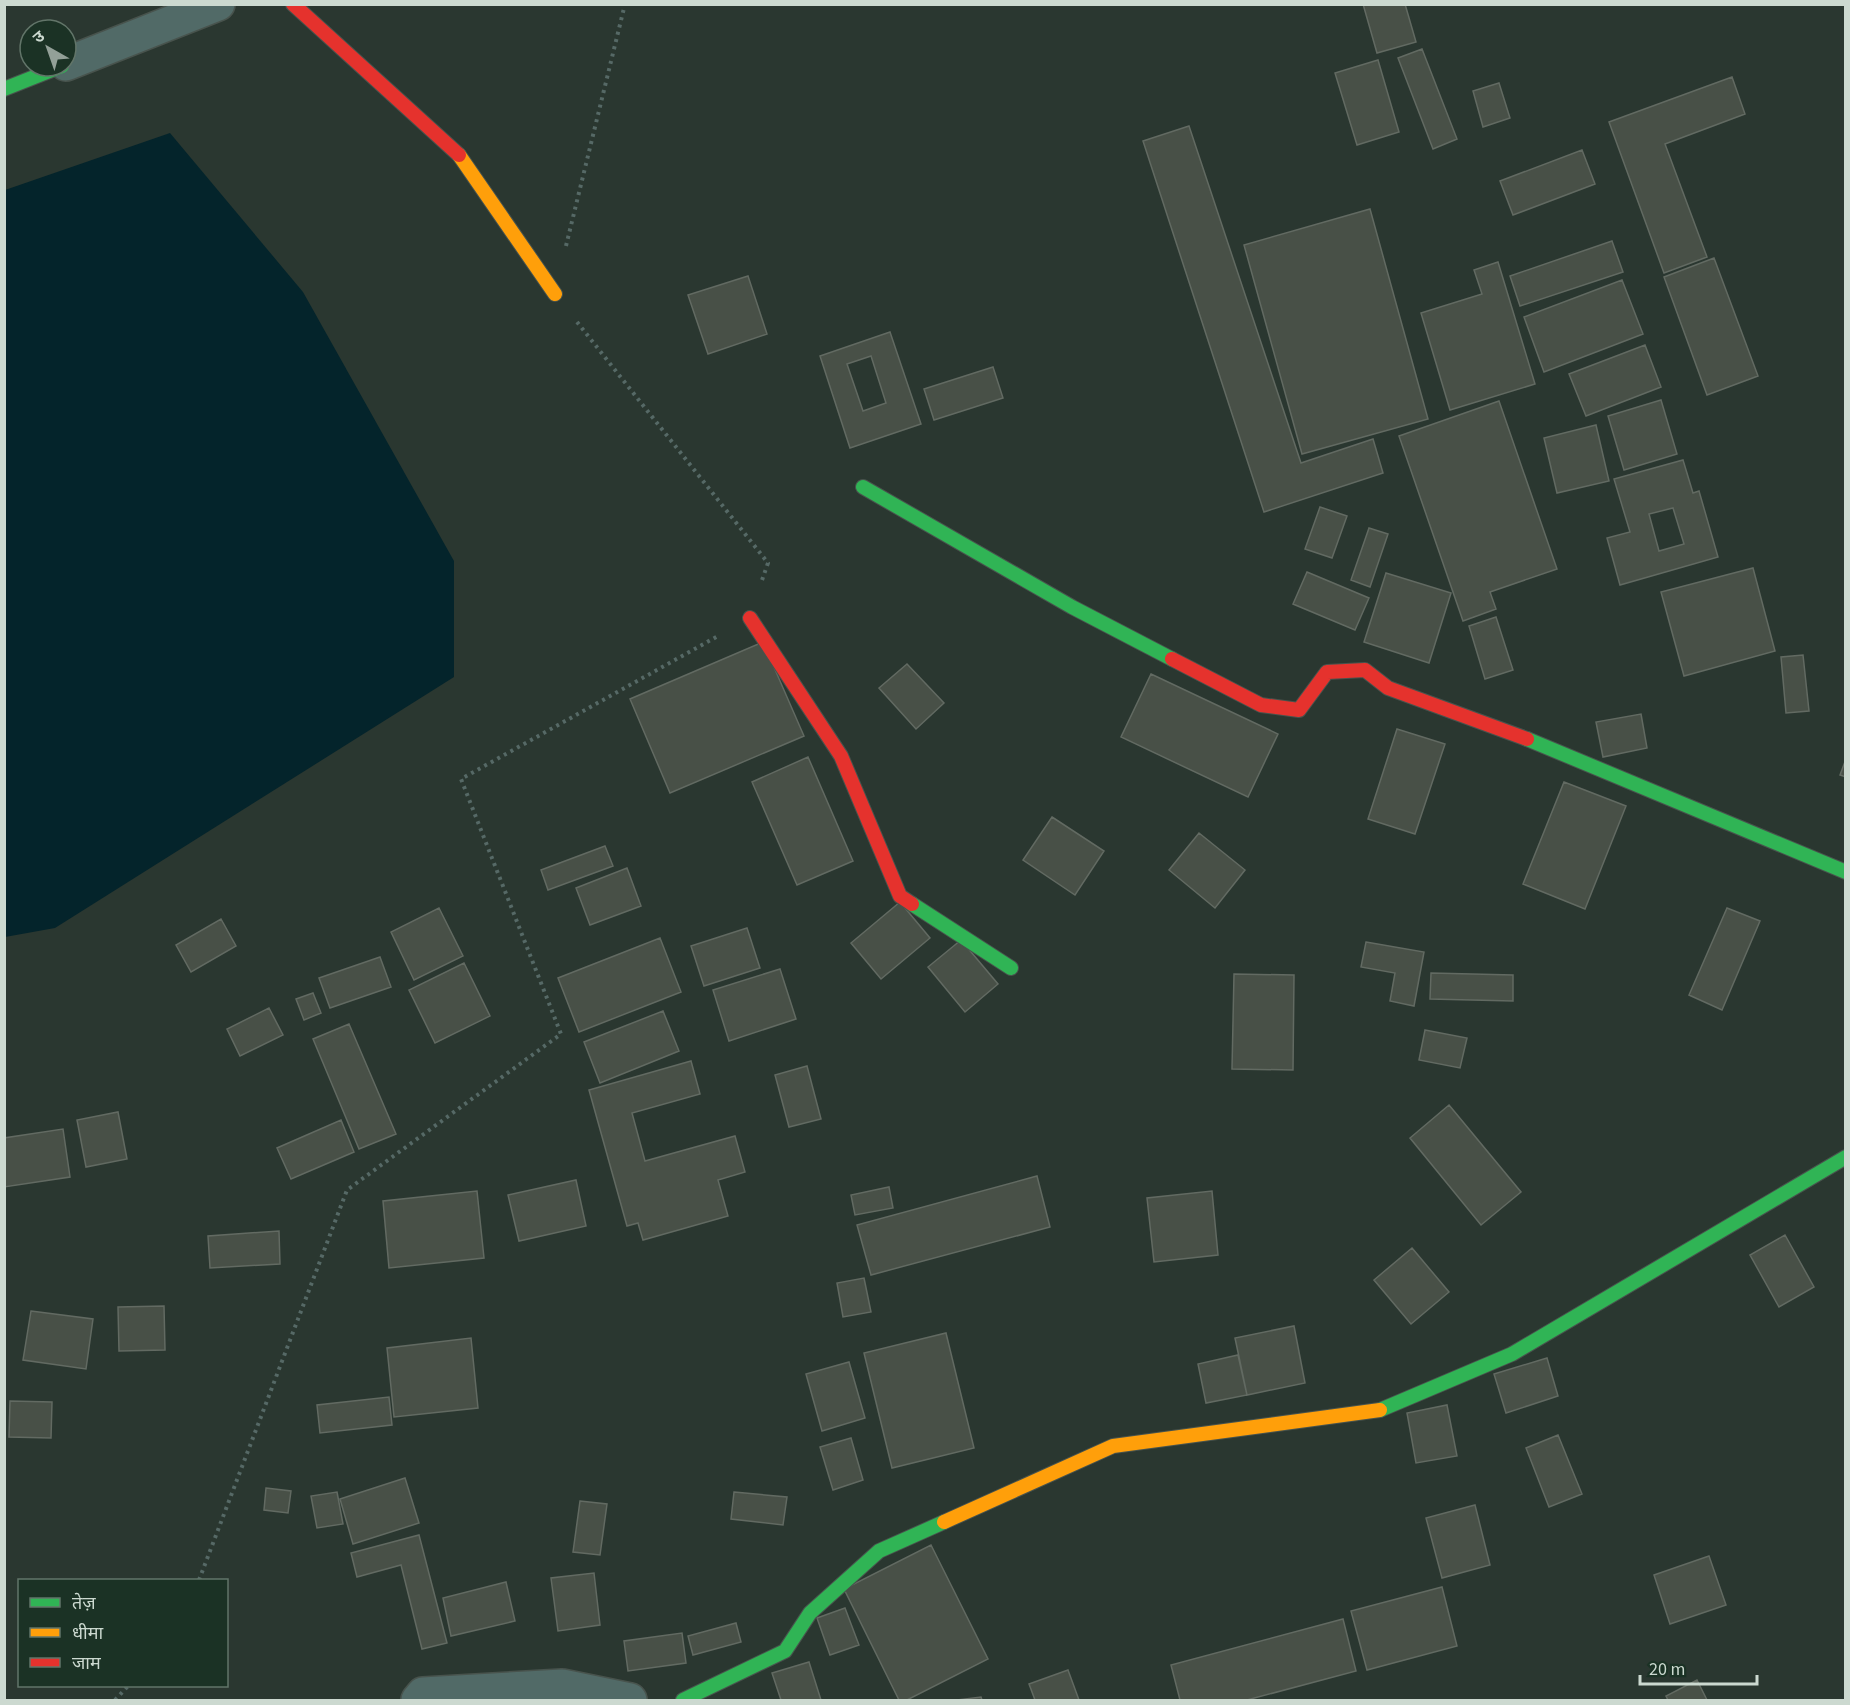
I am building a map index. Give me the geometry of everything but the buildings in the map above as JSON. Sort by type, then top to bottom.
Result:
[{"type":"street","points":[[293,4],[463,159],[555,294]]},
{"type":"street","points":[[78,59],[206,7]]},
{"type":"street","points":[[4,89],[32,78]]},
{"type":"street","points":[[863,487],[1062,602],[1261,705],[1299,710],[1328,672],[1365,670],[1388,688],[1502,729],[1845,872]]},
{"type":"street","points":[[750,618],[841,756],[900,896],[1011,968]]},
{"type":"street","points":[[683,1701],[785,1651],[810,1613],[879,1551],[1113,1446],[1381,1410],[1512,1354],[1845,1157]]},
{"type":"street","points":[[418,1701],[423,1694],[562,1686],[630,1701]]},
{"type":"path","points":[[200,1579],[347,1190],[561,1034],[461,779],[750,618],[768,563],[555,294],[625,4]]},
{"type":"path","points":[[115,1701],[127,1687]]},
{"type":"water","points":[[170,133],[303,292],[454,561],[454,677],[55,928],[5,937],[5,190]]},
{"type":"traffic: fast","points":[[4,89],[32,78]]},
{"type":"traffic: fast","points":[[863,487],[1072,607],[1172,659]]},
{"type":"traffic: fast","points":[[1527,739],[1846,872]]},
{"type":"traffic: fast","points":[[912,904],[1011,968]]},
{"type":"traffic: fast","points":[[1380,1410],[1512,1354],[1846,1157]]},
{"type":"traffic: fast","points":[[683,1700],[785,1651],[810,1613],[879,1551],[944,1522]]},
{"type":"traffic: slow","points":[[459,155],[555,294]]},
{"type":"traffic: slow","points":[[944,1522],[1113,1446],[1380,1410]]},
{"type":"traffic: jam","points":[[293,4],[459,155]]},
{"type":"traffic: jam","points":[[750,618],[841,756],[900,896],[912,904]]},
{"type":"traffic: jam","points":[[1172,659],[1261,705],[1299,710],[1327,672],[1365,670],[1388,688],[1527,739]]}]
